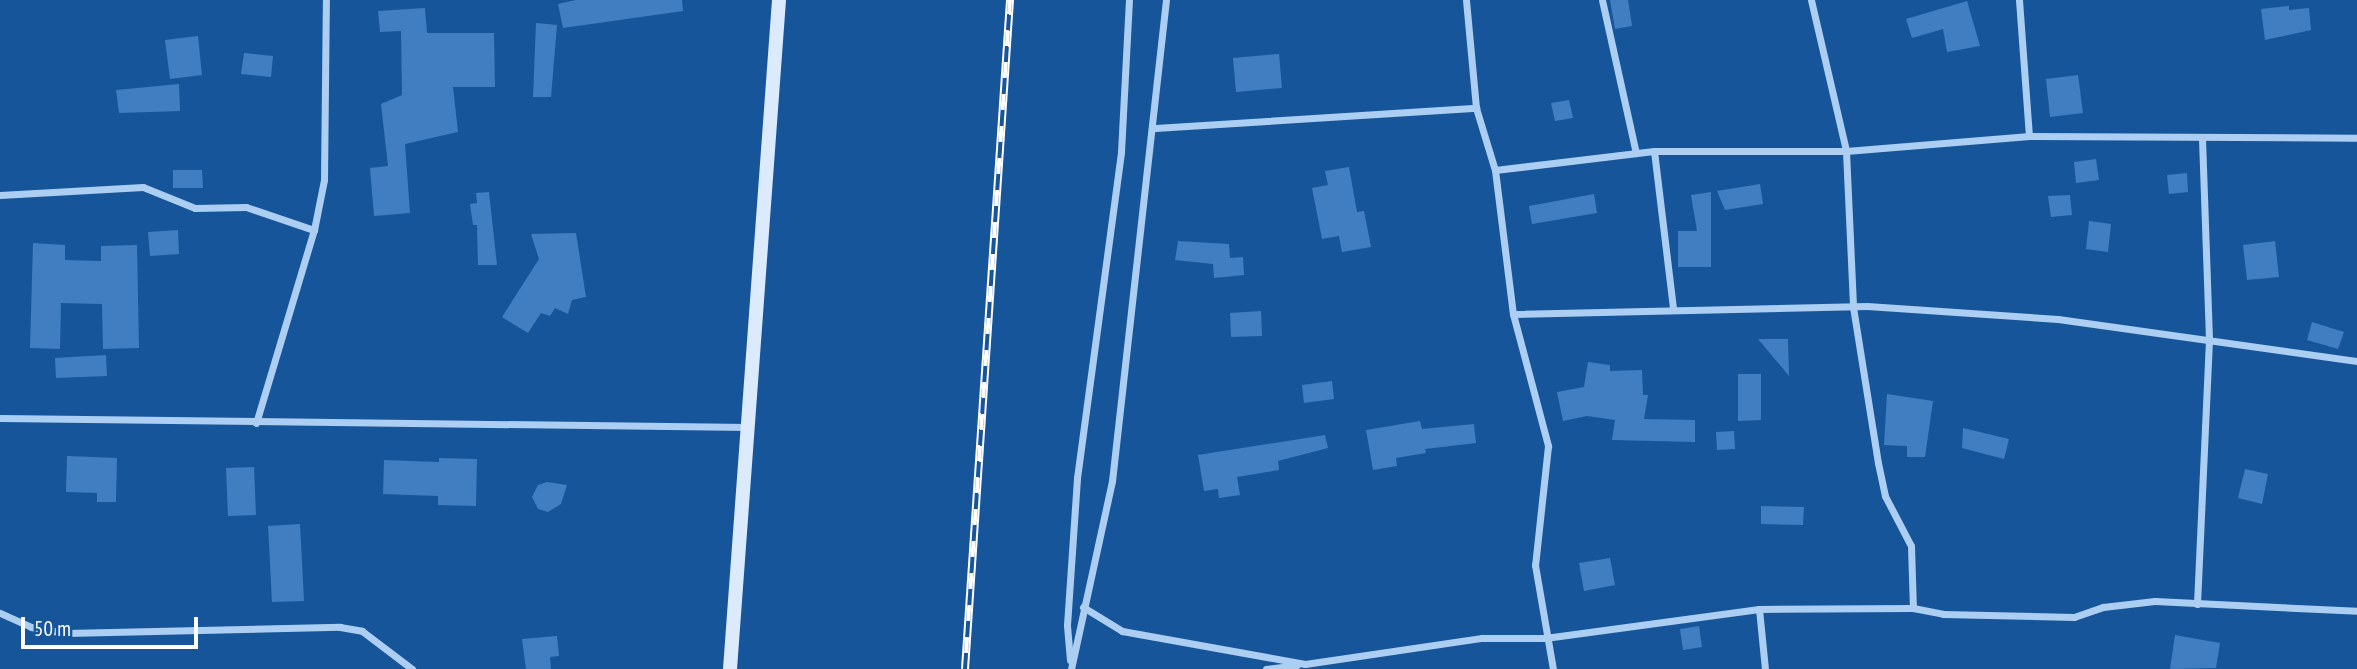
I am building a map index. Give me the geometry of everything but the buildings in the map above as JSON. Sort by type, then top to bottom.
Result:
[{"type":"street","points":[[256,423],[314,230],[324,180],[326,0]]},
{"type":"street","points":[[730,669],[779,0]]},
{"type":"street","points":[[1071,668],[1067,625],[1077,478],[1121,152],[1129,0]]},
{"type":"street","points":[[1071,668],[1112,481],[1155,128],[1166,0]]},
{"type":"street","points":[[1466,0],[1476,108],[1495,170],[1513,314],[1548,446],[1535,565],[1545,638]]},
{"type":"street","points":[[1602,0],[1636,153]]},
{"type":"street","points":[[1811,0],[1846,151],[1853,307],[1885,496],[1911,546],[1913,608]]},
{"type":"street","points":[[2019,0],[2029,136]]},
{"type":"street","points":[[1155,128],[1476,108]]},
{"type":"street","points":[[1495,170],[1654,151],[1846,151],[2029,136],[2202,140],[2357,138]]},
{"type":"street","points":[[2197,604],[2209,339],[2202,140]]},
{"type":"street","points":[[1654,151],[1673,309]]},
{"type":"street","points":[[0,195],[143,187],[195,208],[246,207],[314,230]]},
{"type":"street","points":[[1513,314],[1853,307],[2058,318],[2357,361]]},
{"type":"street","points":[[0,418],[749,427]]},
{"type":"street","points":[[1266,669],[1482,638],[1545,638],[1759,609],[1913,608],[1943,614],[2074,617],[2103,607],[2155,601],[2357,611]]},
{"type":"street","points":[[1083,607],[1122,631],[1305,664]]},
{"type":"street","points":[[1759,609],[1765,669]]},
{"type":"street","points":[[0,613],[31,627],[66,633],[340,627],[362,631],[412,669]]},
{"type":"street","points":[[1545,638],[1549,638],[1553,669]]},
{"type":"railway","points":[[965,669],[1010,0]]}]
